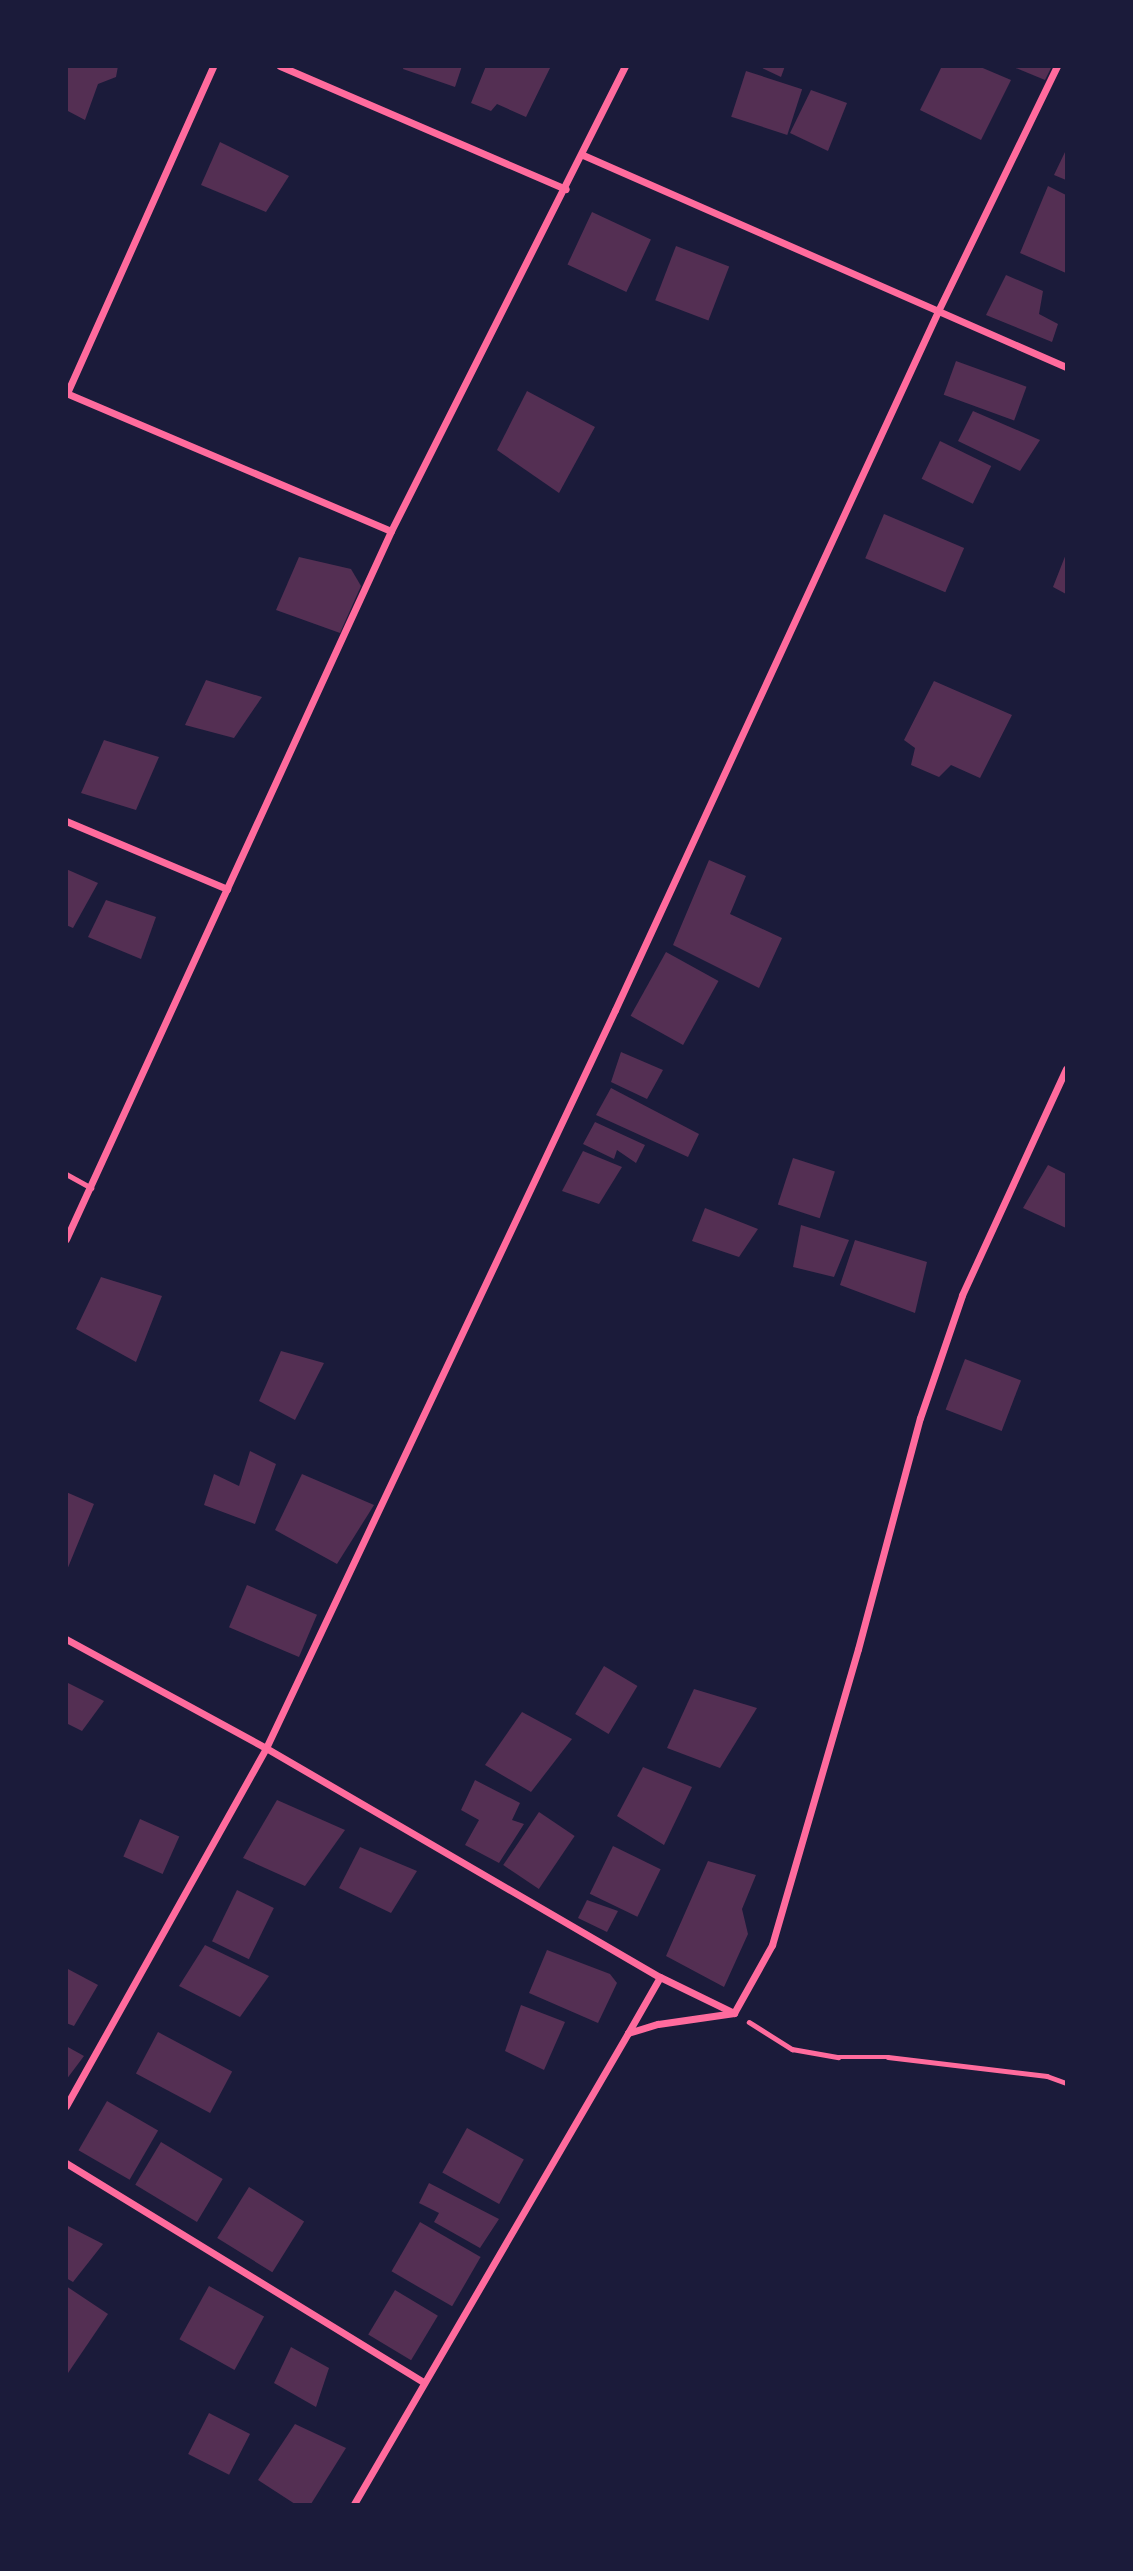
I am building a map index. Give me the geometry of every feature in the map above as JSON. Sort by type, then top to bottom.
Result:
[{"type":"street","points":[[213,66],[67,393],[391,531]]},
{"type":"street","points":[[280,66],[566,190]]},
{"type":"street","points":[[66,1239],[391,531],[566,190],[625,66]]},
{"type":"street","points":[[66,2106],[266,1748],[615,1010],[939,309],[1056,66]]},
{"type":"street","points":[[583,155],[1066,367]]},
{"type":"street","points":[[66,821],[227,890]]},
{"type":"street","points":[[733,2013],[772,1945],[858,1650],[920,1418],[962,1295],[1066,1069]]},
{"type":"street","points":[[66,1639],[266,1748],[660,1977],[733,2013]]},
{"type":"street","points":[[354,2504],[660,1977]]},
{"type":"street","points":[[628,2033],[658,2024],[733,2013]]},
{"type":"street","points":[[66,2163],[423,2382]]},
{"type":"lane","points":[[66,1174],[91,1188]]},
{"type":"path","points":[[733,2013],[792,2049],[838,2057],[888,2057],[1047,2076],[1066,2083]]},
{"type":"building","points":[[66,66],[118,66],[116,77],[98,84],[85,120],[66,110]]},
{"type":"building","points":[[404,66],[462,66],[455,87],[403,69]]},
{"type":"building","points":[[486,66],[551,66],[526,117],[497,104],[491,111],[471,103]]},
{"type":"building","points":[[758,66],[785,66],[781,77]]},
{"type":"building","points":[[942,66],[978,66],[1011,80],[981,140],[920,110]]},
{"type":"building","points":[[1011,66],[1052,66],[1045,80]]},
{"type":"building","points":[[746,71],[802,89],[787,135],[731,117]]},
{"type":"building","points":[[811,90],[847,103],[828,151],[790,133]]},
{"type":"building","points":[[220,142],[289,176],[266,212],[201,185]]},
{"type":"building","points":[[1066,150],[1066,180],[1054,175]]},
{"type":"building","points":[[1048,186],[1066,195],[1066,273],[1020,253]]},
{"type":"building","points":[[592,212],[651,239],[626,292],[567,265]]},
{"type":"building","points":[[676,246],[729,266],[708,321],[655,300]]},
{"type":"building","points":[[1006,275],[1043,291],[1039,314],[1058,324],[1052,342],[986,315]]},
{"type":"building","points":[[956,361],[1026,387],[1014,420],[944,395]]},
{"type":"building","points":[[527,391],[595,427],[559,493],[497,450]]},
{"type":"building","points":[[973,411],[1040,440],[1020,471],[958,441]]},
{"type":"building","points":[[940,441],[991,466],[973,504],[922,479]]},
{"type":"building","points":[[884,514],[964,548],[945,592],[865,558]]},
{"type":"building","points":[[1066,554],[1066,594],[1053,587]]},
{"type":"building","points":[[299,557],[351,569],[361,586],[340,633],[276,610]]},
{"type":"building","points":[[206,680],[262,697],[234,738],[185,725]]},
{"type":"building","points":[[934,681],[1012,715],[980,778],[951,765],[939,777],[911,765],[915,748],[904,740]]},
{"type":"building","points":[[104,740],[159,757],[136,810],[81,793]]},
{"type":"building","points":[[709,860],[746,876],[730,914],[782,938],[759,988],[673,945]]},
{"type":"building","points":[[66,869],[98,883],[73,928],[66,925]]},
{"type":"building","points":[[106,900],[156,917],[141,959],[88,937]]},
{"type":"building","points":[[666,952],[718,981],[683,1045],[631,1016]]},
{"type":"building","points":[[621,1052],[663,1070],[647,1099],[611,1082]]},
{"type":"building","points":[[611,1088],[699,1134],[688,1157],[596,1115]]},
{"type":"building","points":[[595,1122],[645,1145],[636,1163],[617,1150],[614,1159],[583,1144]]},
{"type":"building","points":[[583,1151],[622,1167],[599,1204],[562,1191]]},
{"type":"building","points":[[793,1158],[835,1172],[820,1218],[778,1205]]},
{"type":"building","points":[[1048,1165],[1066,1174],[1066,1228],[1023,1208]]},
{"type":"building","points":[[705,1208],[758,1229],[739,1257],[692,1241]]},
{"type":"building","points":[[801,1225],[849,1240],[834,1277],[793,1267]]},
{"type":"building","points":[[855,1240],[927,1262],[915,1313],[840,1285]]},
{"type":"building","points":[[101,1277],[162,1296],[136,1362],[76,1329]]},
{"type":"building","points":[[281,1351],[324,1363],[295,1420],[259,1401]]},
{"type":"building","points":[[965,1359],[1021,1381],[1002,1431],[946,1409]]},
{"type":"building","points":[[250,1451],[276,1464],[255,1524],[204,1505],[214,1474],[239,1486]]},
{"type":"building","points":[[302,1474],[374,1505],[337,1564],[275,1530]]},
{"type":"building","points":[[66,1492],[94,1504],[67,1570],[66,1570]]},
{"type":"building","points":[[247,1585],[317,1615],[299,1657],[229,1627]]},
{"type":"building","points":[[604,1666],[637,1686],[609,1734],[575,1714]]},
{"type":"building","points":[[66,1682],[104,1701],[82,1731],[66,1723]]},
{"type":"building","points":[[694,1689],[757,1708],[720,1768],[667,1748]]},
{"type":"building","points":[[522,1712],[572,1739],[531,1792],[485,1765]]},
{"type":"building","points":[[643,1767],[692,1787],[664,1845],[617,1816]]},
{"type":"building","points":[[475,1780],[520,1803],[512,1820],[524,1824],[499,1863],[465,1845],[479,1820],[461,1810]]},
{"type":"building","points":[[277,1800],[345,1830],[305,1886],[243,1858]]},
{"type":"building","points":[[539,1812],[575,1836],[539,1889],[503,1865]]},
{"type":"building","points":[[140,1819],[179,1836],[163,1874],[123,1856]]},
{"type":"building","points":[[613,1846],[661,1869],[637,1917],[590,1894]]},
{"type":"building","points":[[360,1847],[417,1871],[391,1913],[339,1888]]},
{"type":"building","points":[[708,1861],[756,1875],[742,1909],[748,1934],[724,1987],[666,1956]]},
{"type":"building","points":[[237,1890],[274,1908],[249,1959],[212,1941]]},
{"type":"building","points":[[587,1900],[618,1911],[607,1932],[578,1918]]},
{"type":"building","points":[[205,1945],[269,1976],[240,2017],[179,1986]]},
{"type":"building","points":[[547,1950],[610,1974],[617,1983],[598,2023],[529,1993]]},
{"type":"building","points":[[66,1968],[98,1985],[74,2026],[66,2023]]},
{"type":"building","points":[[521,2005],[565,2022],[544,2070],[505,2051]]},
{"type":"building","points":[[158,2032],[232,2071],[210,2113],[136,2073]]},
{"type":"building","points":[[66,2046],[84,2056],[66,2080]]},
{"type":"building","points":[[107,2101],[158,2130],[130,2180],[79,2150]]},
{"type":"building","points":[[467,2128],[524,2160],[499,2204],[442,2173]]},
{"type":"building","points":[[161,2142],[223,2179],[197,2222],[135,2185]]},
{"type":"building","points":[[429,2183],[499,2219],[480,2248],[434,2222],[439,2213],[419,2203]]},
{"type":"building","points":[[249,2187],[304,2221],[272,2272],[217,2238]]},
{"type":"building","points":[[420,2222],[481,2257],[452,2306],[392,2271]]},
{"type":"building","points":[[66,2225],[103,2244],[73,2282],[66,2278]]},
{"type":"building","points":[[66,2286],[108,2314],[66,2376]]},
{"type":"building","points":[[209,2286],[264,2317],[235,2370],[179,2339]]},
{"type":"building","points":[[395,2290],[438,2316],[411,2360],[368,2335]]},
{"type":"building","points":[[291,2347],[329,2368],[316,2407],[274,2383]]},
{"type":"building","points":[[209,2413],[250,2434],[229,2475],[188,2454]]},
{"type":"building","points":[[295,2424],[346,2448],[311,2504],[295,2504],[258,2480]]}]
